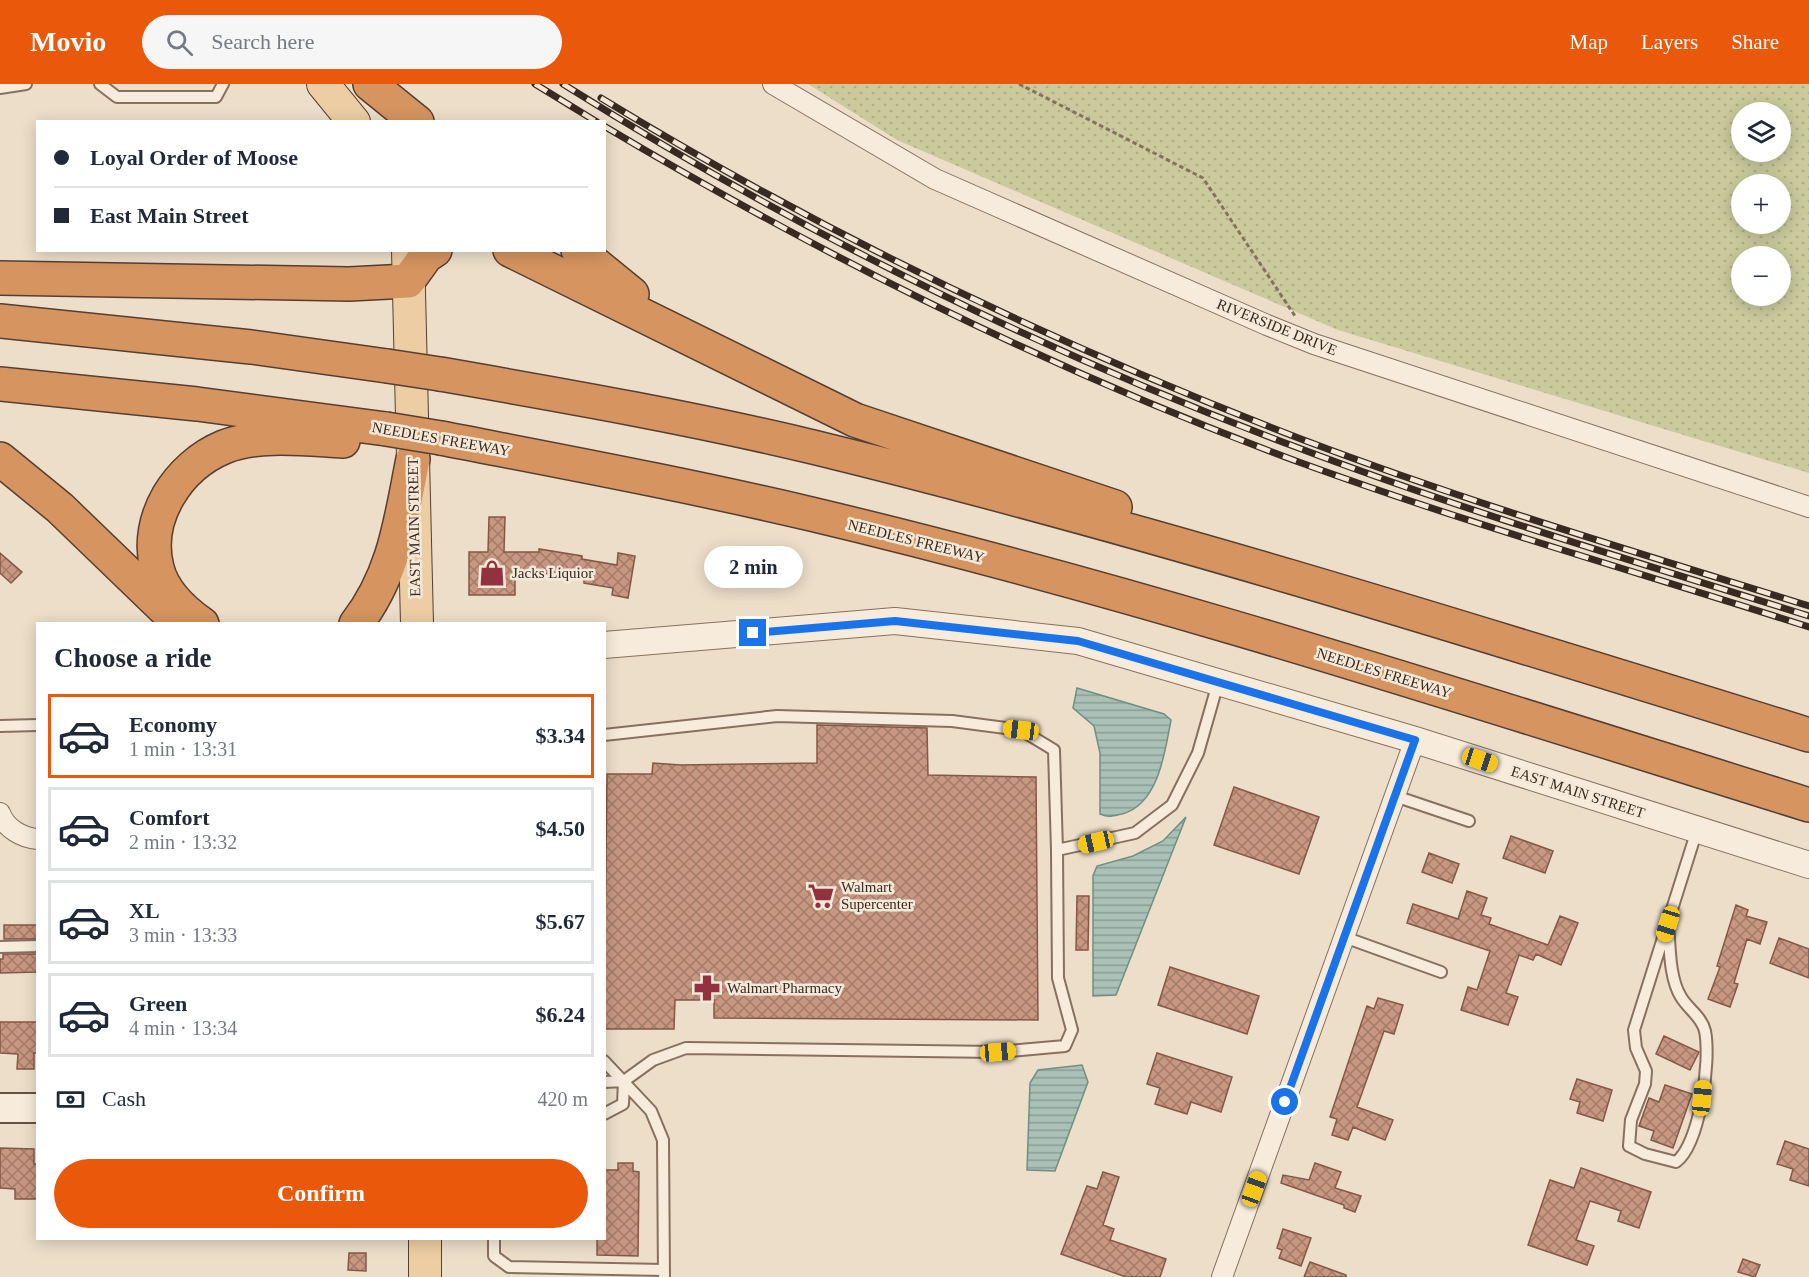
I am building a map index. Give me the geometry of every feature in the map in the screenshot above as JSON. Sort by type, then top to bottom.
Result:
[{"type":"highway","points":[[370,84],[415,120]]},
{"type":"highway","points":[[0,278],[349,284],[408,266],[432,252]]},
{"type":"highway","points":[[514,252],[855,420],[1044,481],[1383,602]]},
{"type":"highway","points":[[580,252],[683,334]]},
{"type":"highway","points":[[0,321],[251,347],[387,366],[671,415],[815,448],[1158,538],[1383,602],[1809,735]]},
{"type":"highway","name":"NEEDLES FREEWAY","points":[[0,384],[197,404],[413,445],[632,475],[811,514],[1140,601],[1809,805]]},
{"type":"highway","points":[[199,622],[187,614],[170,595],[157,569],[154,542],[159,515],[171,489],[190,468],[225,447],[253,441],[320,440],[413,445],[394,552],[373,603],[358,622]]},
{"type":"highway","points":[[0,459],[60,508],[178,622]]},
{"type":"main road","points":[[323,84],[352,120]]},
{"type":"main road","name":"EAST MAIN STREET","points":[[408,266],[417,622]]},
{"type":"main road","points":[[0,1108],[36,1108]]},
{"type":"main road","points":[[425,1240],[425,1277]]},
{"type":"street","name":"RIVERSIDE DRIVE","points":[[773,84],[935,179],[1314,344],[1809,507]]},
{"type":"street","name":"EAST MAIN STREET","points":[[606,645],[895,621],[1078,641],[1415,740],[1809,865]]},
{"type":"street","points":[[1222,1277],[1415,740]]},
{"type":"street","points":[[0,813],[4,824],[28,838],[36,839]]},
{"type":"lane","points":[[0,88],[26,84]]},
{"type":"lane","points":[[100,84],[117,97],[216,97],[224,84]]},
{"type":"lane","points":[[1057,850],[1135,833],[1172,805],[1198,753],[1218,682]]},
{"type":"lane","points":[[606,735],[777,716],[952,721],[1021,730],[1054,750],[1058,978],[1072,1030],[1065,1046],[998,1052],[687,1048],[653,1060],[624,1082],[606,1082]]},
{"type":"lane","points":[[0,726],[36,725]]},
{"type":"lane","points":[[1395,796],[1469,821]]},
{"type":"lane","points":[[1668,924],[1673,971],[1680,997],[1705,1028],[1707,1050],[1702,1098],[1685,1155],[1676,1162],[1645,1154],[1629,1146],[1631,1120],[1645,1084],[1646,1071],[1636,1048],[1634,1030],[1697,830]]},
{"type":"lane","points":[[1344,937],[1441,972]]},
{"type":"lane","points":[[0,947],[36,946]]},
{"type":"lane","points":[[494,1240],[495,1256],[509,1268],[664,1274],[663,1140],[651,1110],[606,1063]]},
{"type":"lane","points":[[606,1113],[623,1104],[624,1082]]},
{"type":"path","points":[[1019,84],[1203,178],[1314,344]]},
{"type":"green space","points":[[808,84],[1809,84],[1809,473],[1338,330],[897,140]]},
{"type":"shaded area","points":[[1077,688],[1164,714],[1171,720],[1163,761],[1152,788],[1134,808],[1122,814],[1109,816],[1100,814],[1100,753],[1094,726],[1073,708]]},
{"type":"shaded area","points":[[1186,817],[1116,995],[1093,996],[1093,876],[1097,866],[1133,856],[1163,841]]},
{"type":"shaded area","points":[[1082,1065],[1088,1082],[1055,1171],[1027,1170],[1030,1083],[1038,1070]]},
{"type":"building","points":[[489,517],[505,517],[504,552],[539,552],[539,549],[617,565],[618,553],[635,556],[628,598],[612,595],[613,588],[584,583],[584,579],[515,569],[515,595],[469,595],[469,552],[488,552]]},
{"type":"building","points":[[0,553],[22,572],[11,583],[0,573]]},
{"type":"building","name":"Walmart Supercenter","points":[[817,725],[927,728],[928,775],[1036,777],[1038,1020],[714,1018],[714,1000],[675,1000],[674,1029],[606,1029],[607,774],[652,774],[653,763],[681,765],[817,763]]},
{"type":"building","points":[[1234,787],[1319,817],[1299,874],[1214,845]]},
{"type":"building","points":[[1511,836],[1553,851],[1545,873],[1503,858]]},
{"type":"building","points":[[1429,853],[1459,864],[1452,883],[1422,872]]},
{"type":"building","points":[[1467,891],[1487,898],[1481,915],[1491,918],[1489,924],[1548,945],[1560,916],[1578,923],[1561,965],[1536,954],[1533,960],[1519,955],[1506,993],[1518,997],[1508,1025],[1461,1010],[1468,987],[1477,990],[1490,951],[1407,923],[1413,904],[1458,919]]},
{"type":"building","points":[[1077,896],[1089,896],[1088,950],[1076,950]]},
{"type":"building","points":[[1736,905],[1748,910],[1746,916],[1767,922],[1760,944],[1747,939],[1734,983],[1738,984],[1730,1007],[1708,999],[1720,967],[1717,966]]},
{"type":"building","points":[[4,925],[36,925],[36,939],[4,939]]},
{"type":"building","points":[[1779,938],[1809,949],[1809,978],[1770,963]]},
{"type":"building","points":[[3,954],[36,954],[36,972],[0,973],[0,959],[3,959]]},
{"type":"building","points":[[1170,967],[1259,996],[1247,1034],[1158,1005]]},
{"type":"building","points":[[1378,998],[1403,1005],[1394,1034],[1384,1031],[1357,1107],[1393,1120],[1385,1140],[1353,1127],[1348,1140],[1332,1135],[1337,1119],[1330,1117],[1367,1006],[1374,1009]]},
{"type":"building","points":[[0,1022],[36,1022],[34,1069],[17,1069],[18,1054],[0,1053]]},
{"type":"building","points":[[1664,1036],[1699,1052],[1690,1070],[1656,1054]]},
{"type":"building","points":[[1157,1053],[1232,1077],[1221,1112],[1191,1102],[1187,1114],[1155,1104],[1160,1088],[1147,1084]]},
{"type":"building","points":[[1577,1079],[1612,1090],[1603,1121],[1577,1113],[1580,1102],[1570,1099]]},
{"type":"building","points":[[1665,1085],[1692,1094],[1673,1148],[1651,1140],[1654,1131],[1639,1126],[1649,1098],[1659,1102]]},
{"type":"building","points":[[1785,1141],[1809,1149],[1809,1186],[1790,1180],[1793,1169],[1777,1164]]},
{"type":"building","points":[[0,1148],[34,1149],[36,1199],[15,1199],[15,1189],[0,1188]]},
{"type":"building","points":[[618,1163],[633,1163],[633,1171],[639,1172],[638,1256],[597,1255],[597,1240],[606,1240],[606,1170],[618,1170]]},
{"type":"building","points":[[1315,1163],[1341,1172],[1335,1188],[1361,1196],[1355,1212],[1344,1208],[1344,1205],[1281,1183],[1283,1175],[1309,1180]]},
{"type":"building","points":[[1581,1168],[1651,1192],[1639,1228],[1618,1221],[1621,1211],[1590,1201],[1576,1240],[1594,1246],[1587,1265],[1528,1245],[1550,1180],[1574,1188]]},
{"type":"building","points":[[1103,1172],[1119,1177],[1103,1225],[1114,1229],[1110,1240],[1166,1259],[1160,1277],[1126,1277],[1061,1254],[1087,1186],[1097,1189]]},
{"type":"building","points":[[1283,1229],[1311,1238],[1301,1266],[1279,1258],[1282,1250],[1277,1248]]},
{"type":"building","points":[[349,1253],[366,1253],[366,1271],[348,1270]]},
{"type":"building","points":[[1743,1259],[1760,1265],[1755,1277],[1738,1272]]},
{"type":"building","points":[[1310,1262],[1346,1275],[1346,1277],[1304,1277]]},
{"type":"railway","points":[[535,84],[594,120]]},
{"type":"railway","points":[[563,84],[650,137],[829,237],[920,284],[1106,370],[1200,410],[1423,493],[1809,616]]},
{"type":"railway","points":[[601,98],[685,148],[856,241],[1031,326],[1211,403],[1301,439],[1426,484],[1809,606]]},
{"type":"railway","points":[[606,127],[771,221],[856,266],[942,309],[1118,390],[1360,484],[1809,627]]},
{"type":"place","name":"Jacks Liquior","points":[[492,573]]},
{"type":"place","name":"Walmart Supercenter","points":[[821,896]]},
{"type":"place","name":"Walmart Pharmacy","points":[[707,988]]},
{"type":"route","points":[[753,633],[895,621],[1078,641],[1415,740],[1285,1102]]}]
